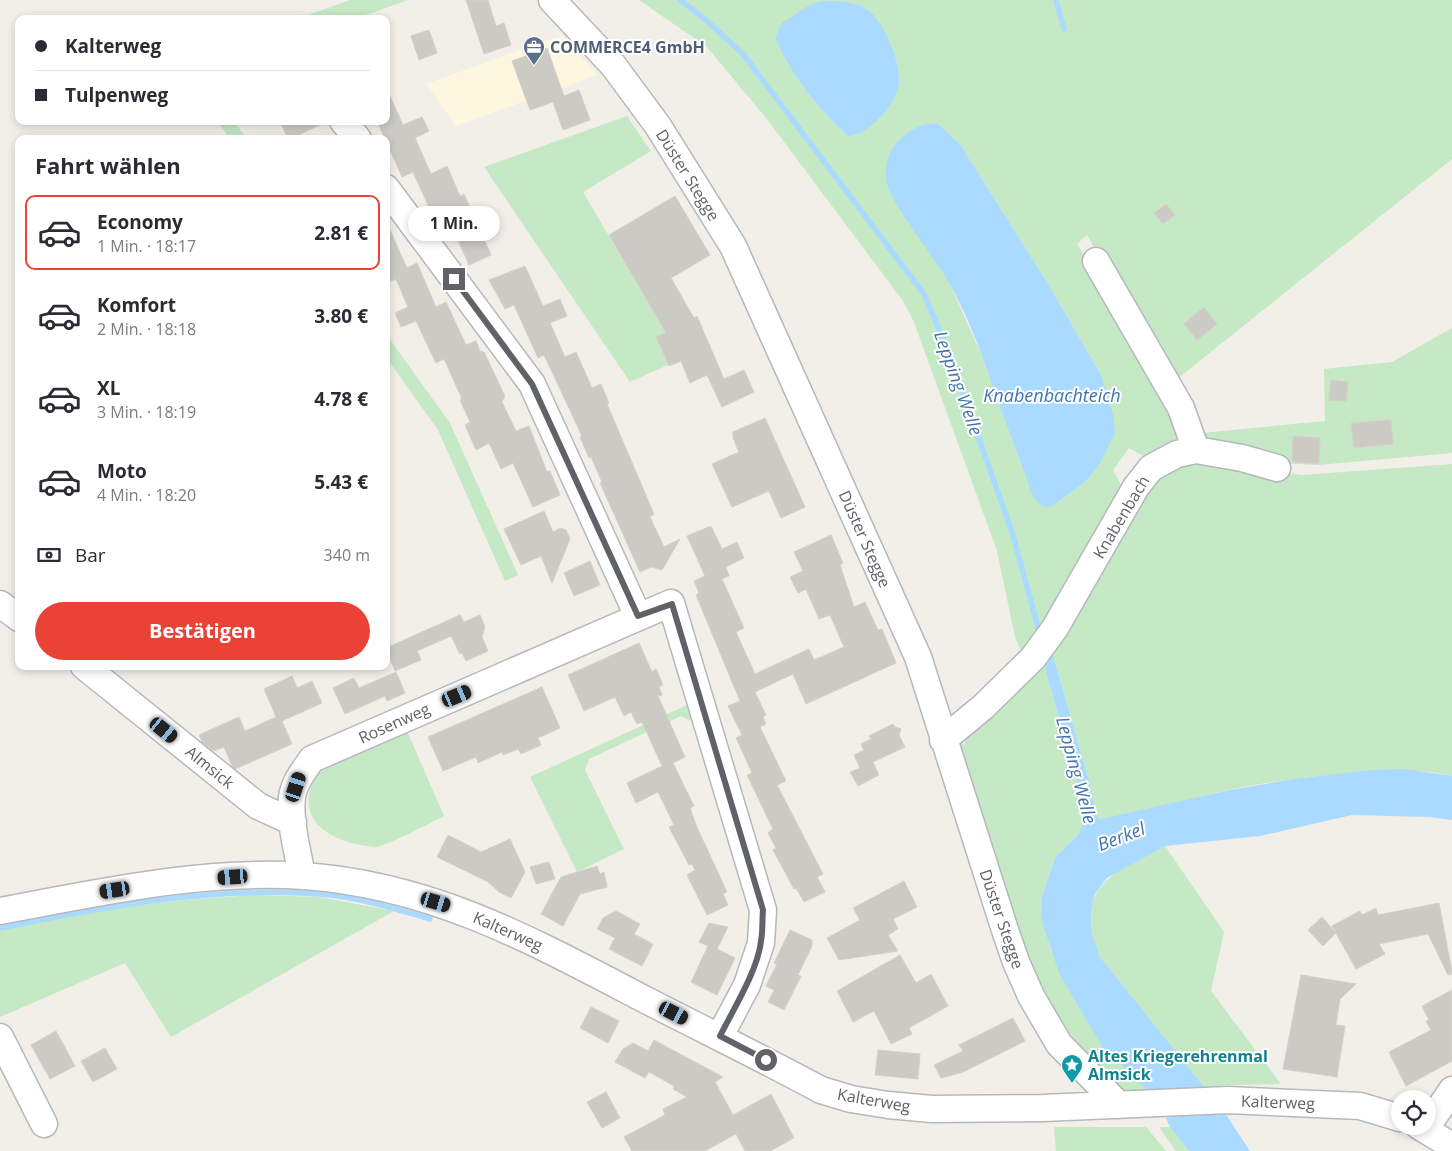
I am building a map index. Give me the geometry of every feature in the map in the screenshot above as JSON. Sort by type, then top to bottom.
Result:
[{"type":"street","name":"Düster Stegge","points":[[552,0],[612,65],[658,126],[732,246],[918,657],[1004,927],[1016,962],[1031,996],[1059,1044],[1119,1105]]},
{"type":"street","points":[[346,125],[355,135]]},
{"type":"street","points":[[390,193],[532,384],[638,616]]},
{"type":"street","points":[[1096,261],[1181,408],[1196,450]]},
{"type":"street","name":"Knabenbach","points":[[944,740],[983,707],[1033,658],[1055,628],[1136,488],[1151,468],[1177,454],[1196,450],[1242,458],[1278,468]]},
{"type":"street","points":[[0,604],[15,615]]},
{"type":"street","name":"Rosenweg","points":[[302,876],[293,822],[292,797],[299,777],[312,759],[638,616],[672,604],[763,910],[761,943],[756,959],[747,984],[720,1036]]},
{"type":"street","name":"Almsick","points":[[89,670],[258,806],[293,822]]},
{"type":"street","name":"Kalterweg","points":[[0,911],[76,896],[161,884],[248,876],[302,876],[356,882],[394,890],[457,909],[533,941],[720,1036],[821,1090],[869,1102],[932,1109],[982,1110],[1228,1100],[1360,1106],[1391,1115]]},
{"type":"street","points":[[0,1037],[44,1124]]},
{"type":"street","points":[[1436,1111],[1452,1090]]},
{"type":"street","points":[[1436,1135],[1452,1146]]},
{"type":"shaded area","points":[[562,35],[597,75],[456,126],[426,84]]},
{"type":"green space","points":[[350,0],[408,0],[365,15],[308,15]]},
{"type":"green space","points":[[639,0],[1452,0],[1452,159],[1172,383],[1087,235],[1077,244],[1112,297],[1179,429],[1176,441],[1170,450],[1151,452],[1147,458],[1129,448],[1113,470],[1126,494],[1050,626],[1022,653],[1015,637],[997,551],[914,322],[903,301],[767,119],[707,47]],"holes":[[[823,1],[855,4],[867,9],[848,136],[826,115],[806,91],[789,65],[775,38]],[[928,123],[938,124],[960,144],[1050,287],[1101,375],[1099,465],[1085,482],[1051,507],[1015,443],[982,356],[949,282],[889,190]]]},
{"type":"green space","points":[[627,116],[651,151],[583,192],[666,333],[656,337],[668,365],[630,382],[484,167]]},
{"type":"green space","points":[[220,125],[237,125],[244,135],[227,135]]},
{"type":"green space","points":[[1452,328],[1452,453],[1318,465],[1278,463],[1209,448],[1201,433],[1325,421],[1324,369],[1392,362]]},
{"type":"green space","points":[[390,340],[450,423],[518,575],[505,581],[438,430],[390,363]]},
{"type":"green space","points":[[1179,459],[1302,475],[1452,464],[1452,776],[1422,771],[1391,770],[1304,778],[1228,790],[1101,819],[1097,816],[1088,777],[1052,652],[1145,484]]},
{"type":"green space","points":[[1043,662],[1077,780],[1082,806],[1081,829],[1077,836],[1056,856],[1042,896],[1041,917],[1051,951],[1136,1078],[1147,1090],[1116,1090],[1060,1021],[1035,982],[957,740],[961,733],[964,747],[966,737]]},
{"type":"green space","points":[[687,705],[691,721],[681,716],[589,759],[585,770],[624,849],[577,872],[530,777]]},
{"type":"green space","points":[[407,731],[444,816],[398,839],[375,847],[351,843],[318,825],[312,816],[309,804],[311,788],[321,772],[336,763]]},
{"type":"green space","points":[[1165,846],[1224,932],[1211,991],[1281,1084],[1225,1085],[1204,1089],[1100,957],[1093,941],[1090,914],[1094,899],[1101,887],[1123,868]]},
{"type":"green space","points":[[253,895],[319,897],[394,911],[171,1037],[125,963],[0,1017],[0,930],[111,908]]},
{"type":"green space","points":[[1054,1127],[1146,1127],[1166,1151],[1056,1151]]},
{"type":"green space","points":[[1159,1127],[1170,1127],[1189,1151],[1176,1151]]},
{"type":"water","points":[[823,1],[855,4],[872,13],[884,31],[897,64],[899,83],[893,100],[872,125],[856,135],[848,136],[826,115],[797,78],[775,38],[782,23],[813,3]]},
{"type":"water","name":"Knabenbachteich","points":[[928,123],[938,124],[960,144],[1050,287],[1101,375],[1113,414],[1115,433],[1099,465],[1085,482],[1051,507],[1041,505],[1031,492],[977,343],[957,297],[903,214],[888,186],[886,168],[896,143],[910,131]]},
{"type":"water","name":"Berkel","points":[[1052,652],[1088,777],[1097,816],[1101,819],[1230,790],[1293,779],[1371,770],[1404,769],[1452,776],[1452,820],[1430,817],[1352,815],[1260,836],[1165,846],[1107,878],[1095,894],[1091,909],[1091,932],[1100,957],[1227,1116],[1250,1151],[1189,1151],[1170,1127],[1166,1118],[1168,1117],[1136,1078],[1103,1048],[1060,975],[1041,917],[1042,896],[1056,856],[1077,836],[1081,829],[1082,806],[1077,780],[1043,662]]},
{"type":"building","points":[[466,0],[488,0],[496,26],[504,23],[511,45],[484,54]]},
{"type":"building","points":[[429,30],[437,53],[419,60],[411,36]]},
{"type":"building","points":[[547,48],[564,96],[579,90],[590,120],[563,130],[553,102],[530,110],[512,61]]},
{"type":"building","points":[[390,96],[403,125],[422,117],[429,131],[415,138],[431,174],[447,166],[460,196],[464,194],[491,255],[469,265],[448,218],[436,223],[413,172],[402,177],[390,150],[390,135],[383,135],[379,125],[390,125]]},
{"type":"building","points":[[282,125],[320,125],[298,135],[286,135]]},
{"type":"building","points":[[675,196],[710,255],[671,278],[694,318],[697,316],[724,379],[744,370],[754,392],[722,407],[707,375],[690,383],[681,361],[669,366],[656,337],[666,333],[609,235]]},
{"type":"building","points":[[1166,204],[1175,215],[1163,224],[1154,213]]},
{"type":"building","points":[[390,230],[407,268],[417,263],[436,307],[446,302],[466,345],[476,341],[480,351],[484,352],[505,396],[502,402],[516,431],[529,426],[547,472],[550,471],[560,495],[533,507],[513,463],[501,469],[489,443],[476,450],[465,425],[470,422],[460,400],[462,399],[444,359],[436,363],[416,321],[401,327],[395,313],[408,307],[396,279],[390,281]]},
{"type":"building","points":[[525,266],[543,306],[560,299],[567,316],[550,323],[565,357],[576,352],[592,388],[601,384],[609,403],[607,404],[654,514],[650,517],[664,547],[680,539],[662,570],[651,567],[640,572],[600,483],[602,482],[591,457],[589,458],[580,437],[582,436],[544,355],[538,358],[514,305],[505,309],[489,280]]},
{"type":"building","points":[[1204,307],[1217,324],[1197,340],[1184,324]]},
{"type":"building","points":[[1331,380],[1348,382],[1346,401],[1329,400]]},
{"type":"building","points":[[765,418],[805,507],[781,518],[769,491],[732,507],[712,464],[739,452],[733,438],[733,432]]},
{"type":"building","points":[[1391,420],[1393,444],[1354,448],[1351,423]]},
{"type":"building","points":[[1293,436],[1320,438],[1319,464],[1292,462]]},
{"type":"building","points":[[544,511],[553,532],[560,528],[566,530],[570,539],[552,583],[541,556],[521,565],[504,529]]},
{"type":"building","points":[[711,526],[722,549],[737,542],[744,558],[726,567],[729,576],[722,579],[744,628],[736,632],[755,674],[809,649],[814,660],[844,647],[830,615],[819,619],[806,589],[798,593],[790,577],[803,571],[794,552],[831,535],[843,563],[840,565],[854,607],[865,602],[878,630],[882,629],[896,663],[806,704],[793,674],[755,692],[766,715],[763,717],[766,724],[760,727],[786,781],[777,785],[823,874],[817,877],[825,892],[804,902],[796,888],[794,889],[773,850],[776,848],[768,833],[773,829],[747,775],[752,773],[736,738],[742,735],[728,706],[740,701],[696,595],[699,593],[694,581],[705,576],[687,536]]},
{"type":"building","points":[[590,561],[600,585],[574,596],[564,573]]},
{"type":"building","points":[[460,615],[464,622],[480,615],[485,627],[482,637],[488,651],[466,661],[462,653],[460,654],[451,636],[417,651],[421,660],[395,671],[390,658],[390,646]]},
{"type":"building","points":[[639,643],[652,672],[656,669],[663,685],[659,687],[662,695],[658,696],[685,757],[673,763],[694,806],[690,808],[696,825],[727,892],[723,894],[728,905],[707,915],[687,875],[695,870],[692,864],[689,865],[669,827],[674,825],[658,792],[636,803],[627,783],[662,766],[642,722],[637,724],[631,712],[624,716],[615,697],[584,711],[568,675]]},
{"type":"building","points":[[396,672],[405,693],[387,701],[385,696],[345,714],[333,688],[354,678],[359,688]]},
{"type":"building","points":[[292,676],[297,688],[312,681],[322,703],[282,721],[292,744],[235,769],[224,747],[214,751],[202,742],[199,735],[239,717],[245,731],[276,717],[264,689]]},
{"type":"building","points":[[542,687],[560,728],[538,738],[541,745],[521,754],[518,749],[503,755],[502,752],[478,763],[476,757],[443,771],[428,737]]},
{"type":"building","points":[[893,724],[901,729],[899,735],[905,747],[873,762],[879,775],[858,786],[850,772],[860,768],[854,755],[864,750],[861,744],[871,739],[869,736]]},
{"type":"building","points":[[448,835],[481,852],[510,839],[525,872],[511,898],[499,892],[488,882],[437,857]]},
{"type":"building","points":[[549,862],[555,879],[536,884],[530,867]]},
{"type":"building","points":[[597,866],[600,874],[604,872],[607,887],[580,894],[563,926],[541,914],[561,877]]},
{"type":"building","points":[[904,881],[917,907],[893,919],[898,929],[888,935],[898,951],[839,960],[827,938],[860,920],[853,908]]},
{"type":"building","points":[[1439,903],[1452,971],[1452,974],[1448,975],[1428,934],[1379,944],[1385,954],[1356,969],[1332,926],[1360,911],[1362,915],[1376,908],[1378,915]]},
{"type":"building","points":[[616,911],[640,924],[634,934],[653,944],[642,966],[609,949],[615,938],[597,929],[603,918]]},
{"type":"building","points":[[1322,917],[1336,933],[1323,946],[1308,930]]},
{"type":"building","points":[[709,923],[728,927],[717,949],[735,958],[717,995],[691,982],[708,946],[699,942]]},
{"type":"building","points":[[790,930],[812,940],[812,946],[798,975],[801,976],[784,1010],[768,1002],[774,990],[766,986],[777,964],[774,963]]},
{"type":"building","points":[[900,955],[916,983],[931,974],[948,1006],[909,1028],[912,1034],[891,1044],[874,1011],[853,1022],[837,991]]},
{"type":"building","points":[[1301,975],[1356,984],[1340,999],[1336,1025],[1345,1026],[1337,1077],[1283,1069]]},
{"type":"building","points":[[1452,990],[1452,1061],[1406,1086],[1389,1052],[1431,1030],[1426,1021],[1429,1020],[1422,1006]]},
{"type":"building","points":[[591,1007],[619,1021],[608,1043],[580,1028]]},
{"type":"building","points":[[1013,1018],[1025,1041],[963,1072],[941,1078],[934,1065],[963,1051],[959,1045]]},
{"type":"building","points":[[56,1031],[75,1066],[50,1079],[31,1045]]},
{"type":"building","points":[[654,1040],[723,1077],[715,1082],[733,1115],[771,1094],[794,1138],[770,1151],[745,1151],[736,1134],[705,1151],[632,1151],[624,1137],[665,1115],[663,1109],[687,1097],[673,1089],[674,1086],[649,1072],[645,1078],[615,1062],[623,1049],[633,1043],[648,1051]]},
{"type":"building","points":[[105,1048],[117,1069],[93,1082],[81,1061]]},
{"type":"building","points":[[878,1050],[920,1054],[918,1079],[875,1075]]},
{"type":"building","points":[[606,1092],[620,1118],[602,1128],[587,1102]]},
{"type":"waterway","name":"Lepping Welle","points":[[680,0],[705,19],[743,54],[924,294],[946,346],[1012,532],[1040,634]]},
{"type":"waterway","points":[[1056,0],[1064,29]]},
{"type":"waterway","points":[[0,928],[158,900],[238,893],[279,892],[346,897],[430,919]]},
{"type":"place","name":"COMMERCE4 GmbH","points":[[534,66]]},
{"type":"place","name":"Altes Kriegerehrenmal Almsick","points":[[1072,1084]]},
{"type":"route","points":[[454,279],[532,384],[638,616],[672,604],[763,910],[761,943],[752,971],[720,1036],[766,1060]]}]
